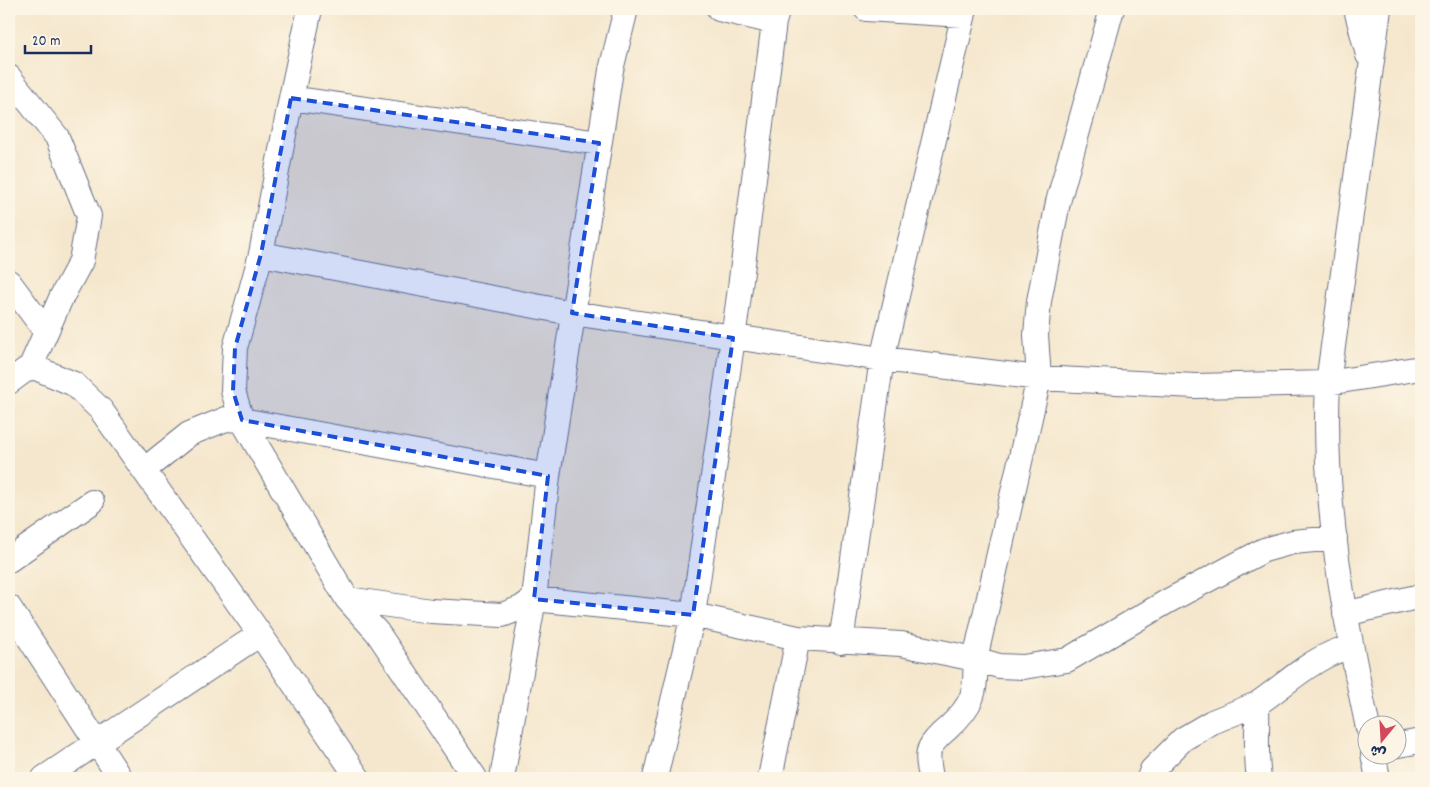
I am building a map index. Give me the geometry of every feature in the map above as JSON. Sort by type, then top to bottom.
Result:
[{"type":"street","points":[[310,9],[290,98],[260,254],[235,348],[233,391],[242,420],[347,599],[377,632],[475,778]]},
{"type":"street","points":[[502,778],[534,599],[548,476],[599,143],[611,70],[626,9]]},
{"type":"street","points":[[655,778],[693,615],[733,338],[776,15],[719,9]]},
{"type":"street","points":[[841,642],[882,359],[964,12],[866,9]]},
{"type":"street","points":[[931,778],[928,756],[930,748],[941,734],[964,713],[973,695],[976,659],[1039,378],[1036,335],[1039,301],[1058,202],[1112,9]]},
{"type":"street","points":[[1356,9],[1371,67]]},
{"type":"street","points":[[1365,714],[1350,647],[1345,614],[1326,448],[1328,383],[1379,9]]},
{"type":"street","points":[[9,76],[57,137],[89,216],[81,261],[61,298],[31,366],[9,382]]},
{"type":"street","points":[[290,98],[599,143]]},
{"type":"street","points":[[260,254],[572,313],[882,359],[1039,378],[1195,386],[1328,383],[1421,368]]},
{"type":"street","points":[[9,282],[46,332]]},
{"type":"street","points":[[31,366],[74,384],[101,410],[260,634],[358,778]]},
{"type":"street","points":[[144,470],[189,434],[226,419],[242,420],[548,476]]},
{"type":"street","points":[[9,560],[92,502]]},
{"type":"street","points":[[347,599],[431,611],[502,615],[521,608],[534,599],[693,615],[798,638],[901,644],[976,659],[999,666],[1023,667],[1067,660],[1168,601],[1264,550],[1293,542],[1335,538]]},
{"type":"street","points":[[1345,614],[1421,596]]},
{"type":"street","points":[[9,607],[96,744],[120,778]]},
{"type":"street","points":[[44,778],[260,634]]},
{"type":"street","points":[[770,778],[798,638]]},
{"type":"street","points":[[1149,778],[1152,770],[1183,739],[1212,722],[1257,704],[1302,670],[1328,654],[1350,647]]},
{"type":"street","points":[[1257,704],[1258,723],[1255,743],[1259,778]]},
{"type":"street","points":[[1408,743],[1421,741]]},
{"type":"street","points":[[1375,764],[1378,778]]},
{"type":"highlighted area","points":[[291,98],[599,143],[572,313],[733,338],[693,615],[534,599],[548,476],[242,420],[233,391],[235,348],[261,254]]}]
